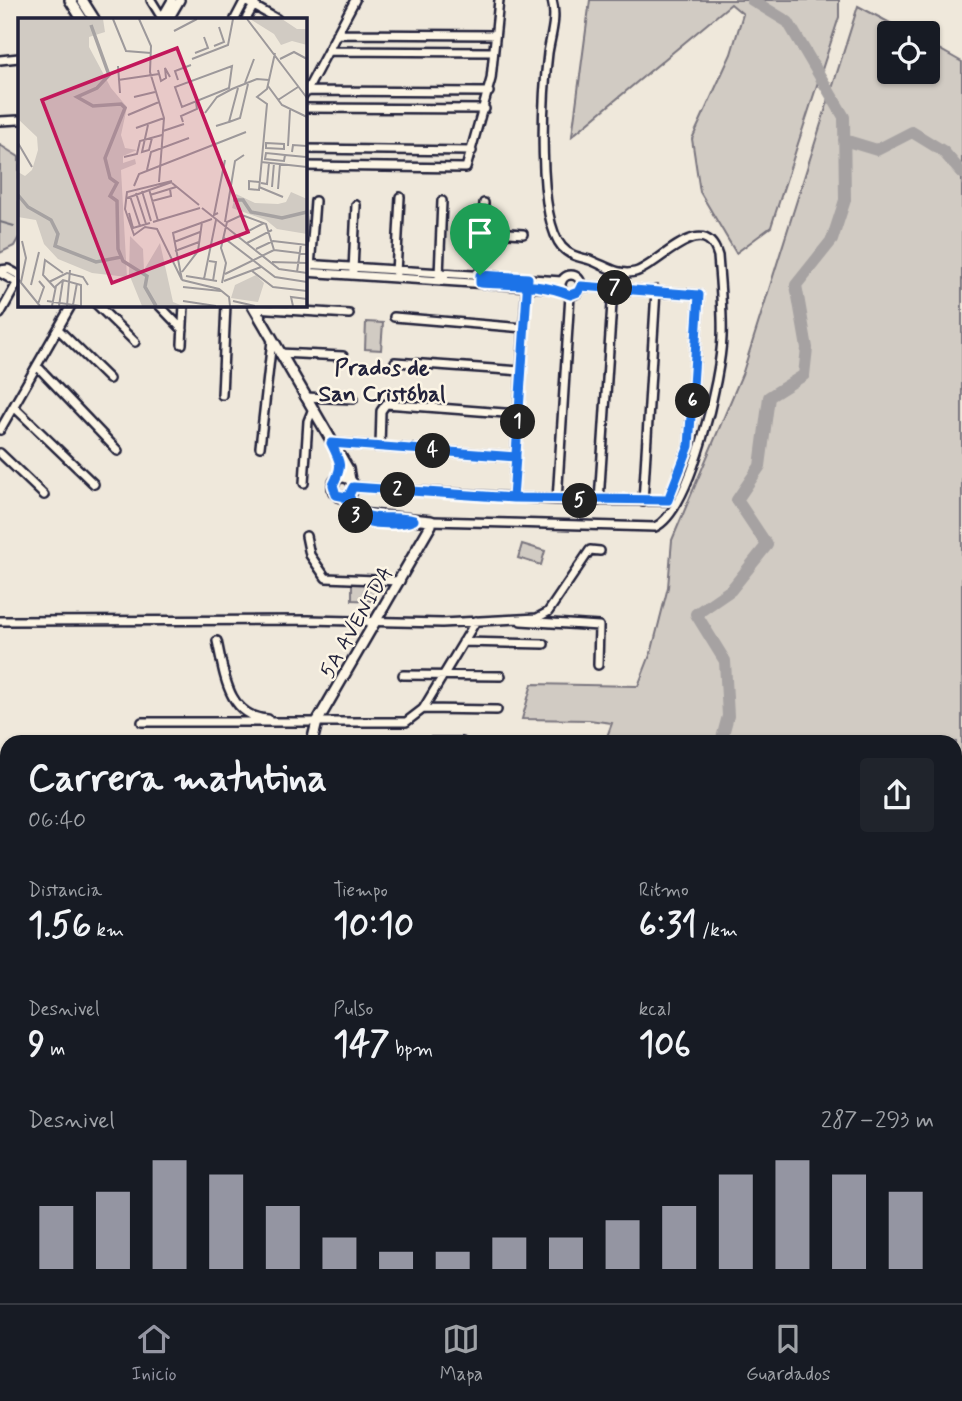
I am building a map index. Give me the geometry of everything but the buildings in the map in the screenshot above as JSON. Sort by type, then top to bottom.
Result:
[{"type":"street","points":[[70,0],[81,18]]},
{"type":"street","points":[[82,0],[93,18]]},
{"type":"street","points":[[151,0],[163,18]]},
{"type":"street","points":[[164,18],[172,0]]},
{"type":"street","points":[[165,18],[180,0]]},
{"type":"street","points":[[235,18],[245,0],[256,3],[276,18]]},
{"type":"street","points":[[355,0],[306,93],[489,92]]},
{"type":"street","points":[[306,166],[461,170],[470,164],[489,92],[499,0]]},
{"type":"street","points":[[253,306],[348,469],[353,515],[387,520],[655,527],[664,522],[677,503],[692,470],[705,427],[722,339],[719,267],[714,247],[703,239],[687,239],[644,269],[624,273],[570,254],[556,239],[544,170],[545,96],[554,16],[552,0]]},
{"type":"street","points":[[247,18],[256,3]]},
{"type":"street","points":[[337,34],[495,34]]},
{"type":"street","points":[[417,34],[417,52]]},
{"type":"street","points":[[328,51],[493,52]]},
{"type":"street","points":[[0,60],[18,58]]},
{"type":"street","points":[[395,108],[396,92]]},
{"type":"street","points":[[306,108],[485,109]]},
{"type":"street","points":[[0,121],[18,120]]},
{"type":"street","points":[[306,149],[472,151]]},
{"type":"street","points":[[362,150],[363,166]]},
{"type":"street","points":[[396,273],[400,197]]},
{"type":"street","points":[[315,201],[307,268],[562,285],[570,295],[557,500]]},
{"type":"street","points":[[439,276],[442,201]]},
{"type":"street","points":[[480,279],[484,203]]},
{"type":"street","points":[[354,271],[356,205]]},
{"type":"street","points":[[482,231],[523,234]]},
{"type":"street","points":[[0,271],[18,280]]},
{"type":"street","points":[[562,285],[572,275],[578,278],[581,286],[578,292],[570,295]]},
{"type":"street","points":[[0,314],[18,282]]},
{"type":"street","points":[[513,498],[527,282]]},
{"type":"street","points":[[340,459],[339,478],[333,489],[336,495],[350,490],[557,500],[668,500],[689,446],[701,302],[697,293],[581,286]]},
{"type":"street","points":[[599,501],[613,288]]},
{"type":"street","points":[[643,502],[656,290]]},
{"type":"street","points":[[0,430],[71,306]]},
{"type":"street","points":[[98,306],[135,342]]},
{"type":"street","points":[[160,306],[183,330]]},
{"type":"street","points":[[182,344],[184,306]]},
{"type":"street","points":[[222,395],[226,306]]},
{"type":"street","points":[[253,306],[349,314]]},
{"type":"street","points":[[394,317],[524,328]]},
{"type":"street","points":[[58,329],[109,379]]},
{"type":"street","points":[[260,447],[272,340]]},
{"type":"street","points":[[279,353],[343,356]]},
{"type":"street","points":[[395,362],[522,372]]},
{"type":"street","points":[[37,366],[118,451]]},
{"type":"street","points":[[304,397],[353,399]]},
{"type":"street","points":[[380,447],[381,411],[386,404],[519,414]]},
{"type":"street","points":[[14,407],[94,484]]},
{"type":"street","points":[[304,483],[308,421],[312,411]]},
{"type":"street","points":[[331,443],[516,457]]},
{"type":"street","points":[[0,453],[44,495]]},
{"type":"street","points":[[339,478],[350,490]]},
{"type":"street","name":"5A AVENIDA","points":[[314,735],[317,723],[400,581],[431,521]]},
{"type":"street","points":[[306,536],[310,555],[326,578],[400,581]]},
{"type":"street","points":[[0,621],[476,621],[537,618],[548,612],[590,550],[600,551]]},
{"type":"street","points":[[510,619],[530,623],[599,626],[598,665]]},
{"type":"street","points":[[142,722],[406,722],[423,709],[476,621]]},
{"type":"street","points":[[217,641],[227,687],[243,710],[259,719],[317,723]]},
{"type":"street","points":[[463,642],[544,644]]},
{"type":"street","points":[[403,676],[501,676]]},
{"type":"street","points":[[423,709],[497,710]]},
{"type":"shaded area","points":[[590,0],[839,0],[839,17],[771,227],[736,253],[700,192],[692,139],[731,54],[743,14],[731,4],[572,136]]},
{"type":"shaded area","points":[[858,6],[886,21],[877,21],[877,84],[940,84],[940,50],[962,62],[962,735],[608,735],[612,723],[522,719],[532,684],[638,686],[652,650],[668,587],[672,540],[743,372]]},
{"type":"shaded area","points":[[0,145],[18,156],[18,239],[14,246],[0,253]]},
{"type":"shaded area","points":[[366,322],[383,323],[381,350],[365,349]]},
{"type":"shaded area","points":[[522,544],[545,551],[541,565],[518,558]]},
{"type":"shaded area","points":[[352,582],[375,583],[375,601],[352,600]]},
{"type":"waterway","points":[[723,735],[728,716],[725,661],[696,614],[731,590],[767,545],[737,500],[760,466],[769,397],[804,375],[807,348],[796,285],[832,240],[845,200],[844,117],[788,22],[752,0]]},
{"type":"waterway","points":[[844,140],[877,150],[912,132],[943,151],[962,173]]},
{"type":"waterway","points":[[0,222],[14,226]]},
{"type":"district","name":"Prados de San Cristóbal","points":[[382,380]]},
{"type":"route","points":[[480,275],[480,283],[527,286],[548,287],[562,289],[570,295],[578,292],[581,286],[699,295],[701,302],[689,446],[668,500],[648,502],[513,498],[516,457],[331,443],[340,459],[341,468],[339,478],[333,485],[336,495],[346,497],[353,515],[379,523],[414,520],[360,514],[353,507],[349,495],[353,487],[513,498],[516,457],[522,372],[524,328],[527,286],[528,278],[480,275]]}]
